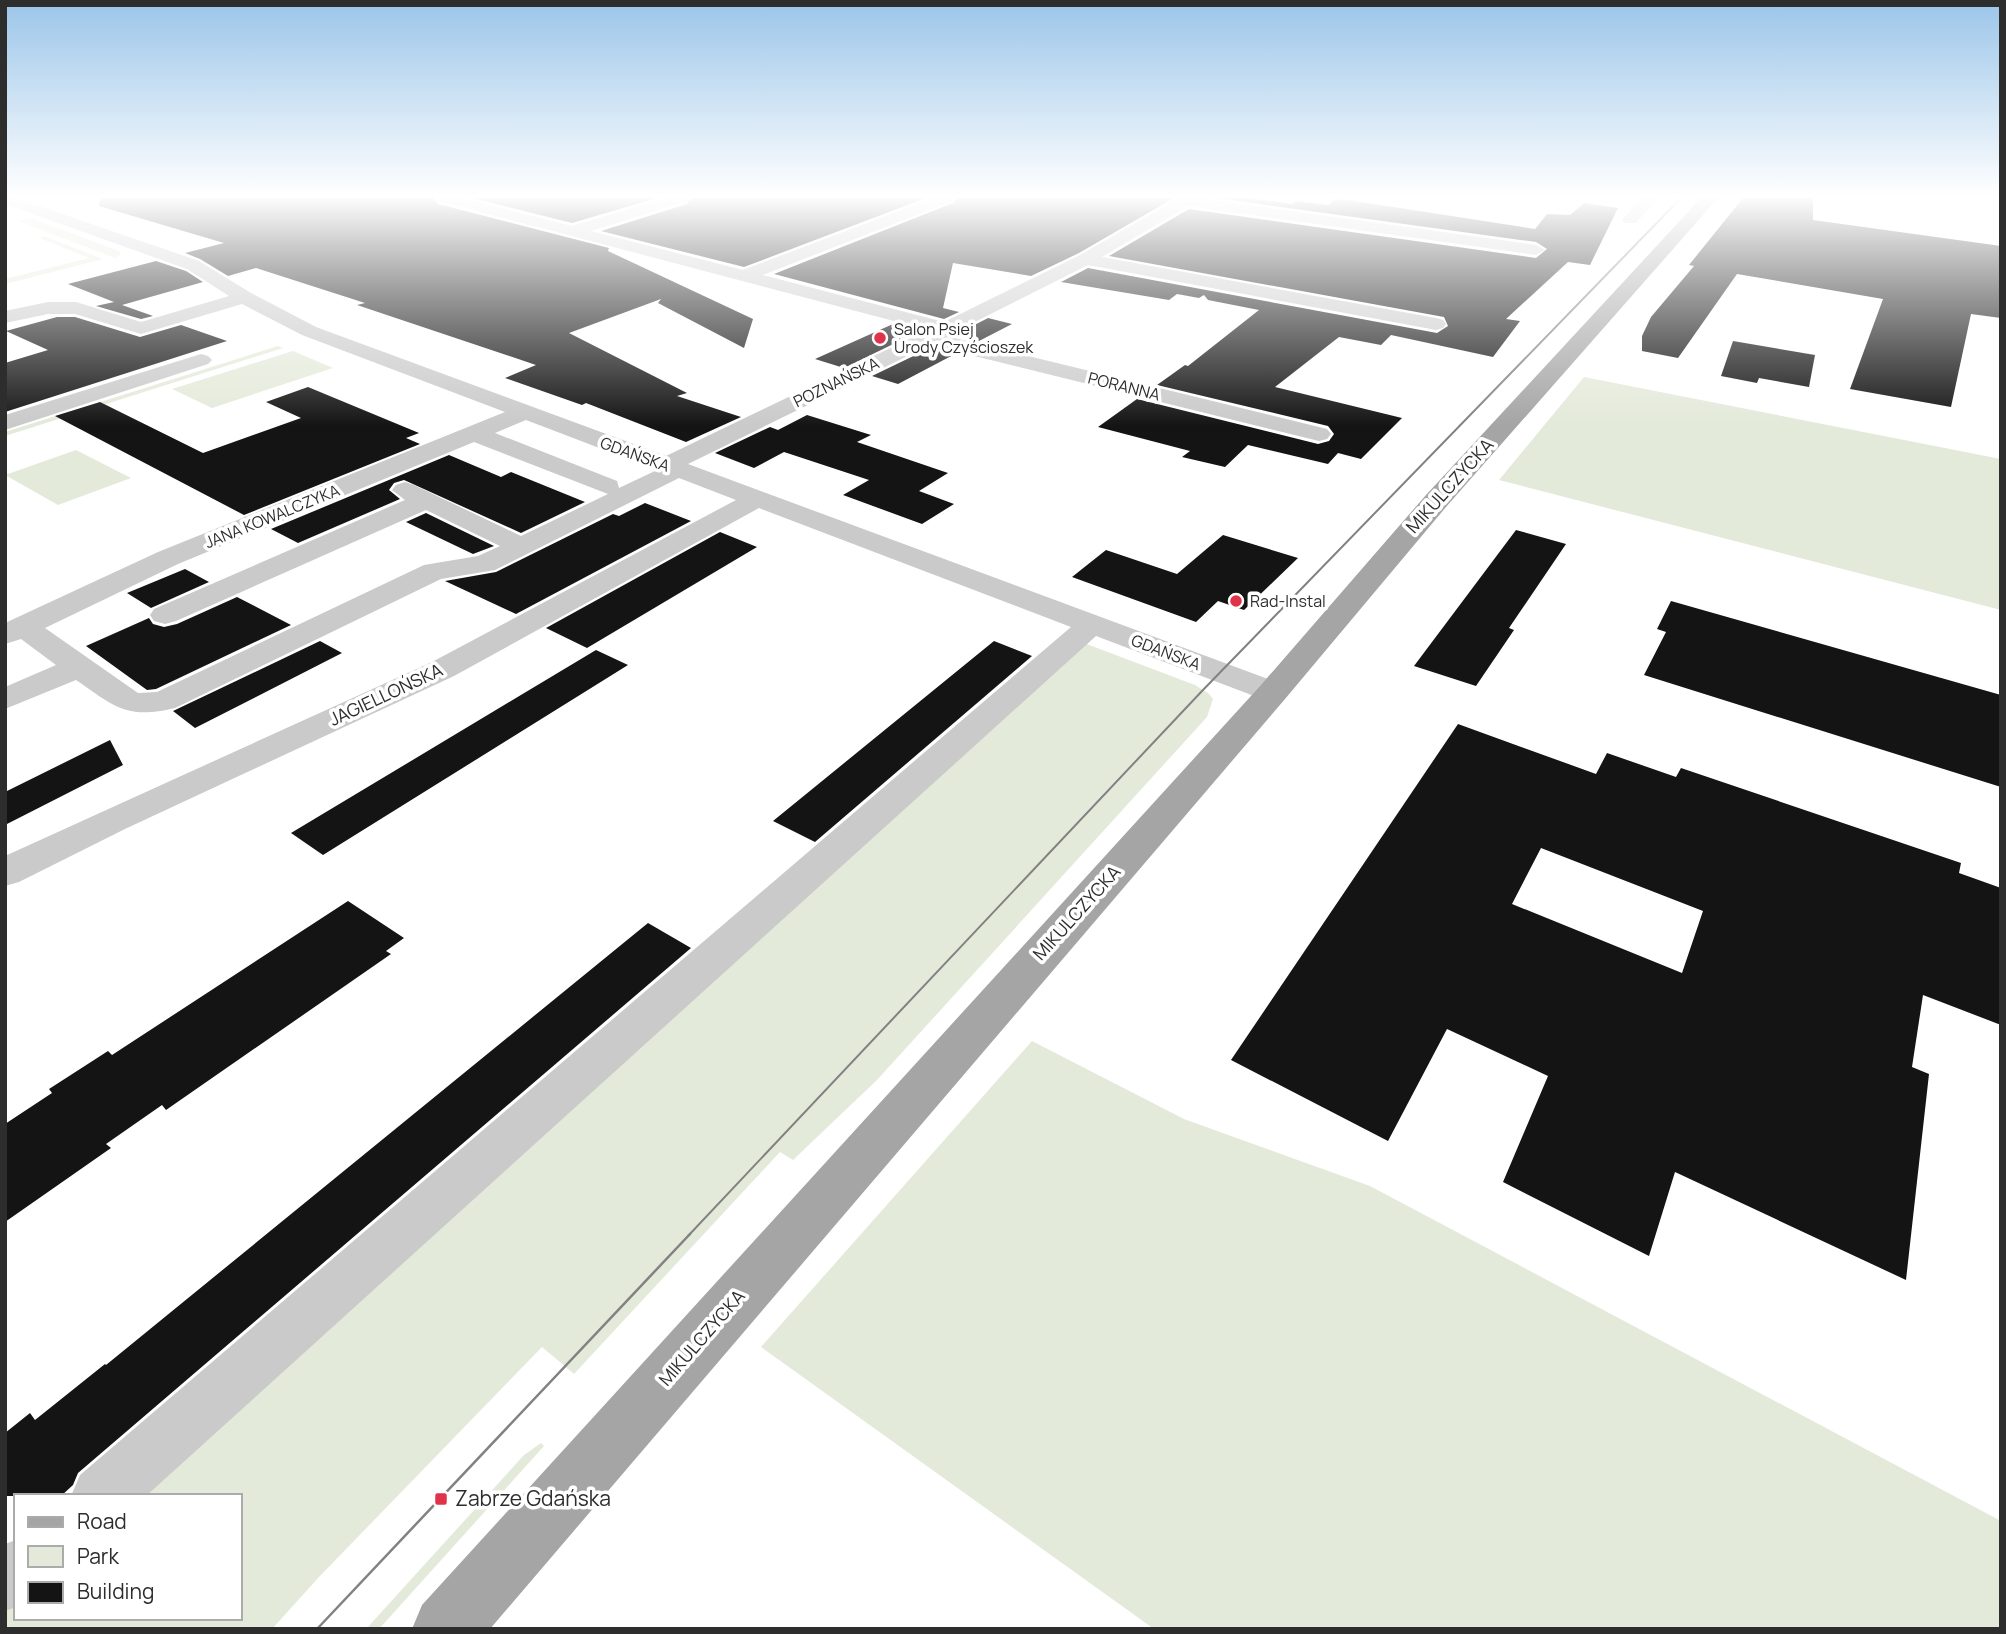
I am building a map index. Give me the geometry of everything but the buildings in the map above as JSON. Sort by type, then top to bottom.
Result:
[{"type":"main road","name":"MIKULCZYCKA","points":[[446,1629],[1273,692],[1436,501],[1641,274]]},
{"type":"street","name":"GDAŃSKA","points":[[207,274],[244,298],[309,331],[1273,692]]},
{"type":"street","name":"PORANNA","points":[[738,274],[937,333],[1319,434]]},
{"type":"street","points":[[745,276],[750,274]]},
{"type":"street","name":"POZNAŃSKA","points":[[521,546],[1055,274]]},
{"type":"street","points":[[1168,274],[1436,324]]},
{"type":"street","points":[[5,317],[48,308],[76,308],[141,328],[244,298]]},
{"type":"street","points":[[5,423],[201,360]]},
{"type":"street","name":"JANA KOWALCZYKA","points":[[14,631],[168,558],[524,413]]},
{"type":"street","points":[[474,433],[608,486]]},
{"type":"street","points":[[373,474],[521,546]]},
{"type":"street","name":"JAGIELLOŃSKA","points":[[5,872],[112,820],[443,669],[757,499]]},
{"type":"street","points":[[165,614],[427,500]]},
{"type":"street","name":"JANA KOWALCZYKA","points":[[14,631],[79,667],[131,703],[163,701],[434,571],[485,564],[521,546]]},
{"type":"street","points":[[103,1494],[1092,624]]},
{"type":"street","points":[[5,699],[79,667]]},
{"type":"green space","points":[[24,274],[43,274],[5,284],[5,279]]},
{"type":"green space","points":[[278,346],[283,348],[5,436],[5,432]]},
{"type":"green space","points":[[293,351],[333,368],[212,408],[172,389]]},
{"type":"green space","points":[[1584,377],[2001,459],[2001,610],[1499,480]]},
{"type":"green space","points":[[76,450],[131,478],[58,505],[5,475]]},
{"type":"green space","points":[[1076,640],[1195,685],[1213,699],[1207,717],[877,1080],[793,1160],[780,1152],[574,1374],[542,1347],[272,1629],[5,1629],[5,1581],[14,1573],[14,1620],[242,1620],[242,1494],[104,1494]]},
{"type":"green space","points":[[1032,1041],[1184,1119],[1370,1186],[2001,1521],[2001,1629],[1154,1629],[761,1347]]},
{"type":"green space","points":[[541,1443],[544,1446],[379,1629],[366,1629],[524,1455]]},
{"type":"tram line","points":[[688,1236],[1202,691],[1607,274]]},
{"type":"tram line","points":[[317,1629],[690,1234]]},
{"type":"place","name":"Salon Psiej Urody Czyścioszek","points":[[880,338]]},
{"type":"place","name":"Rad-Instal","points":[[1236,601]]},
{"type":"place","name":"Zabrze Gdańska","points":[[441,1499]]}]
